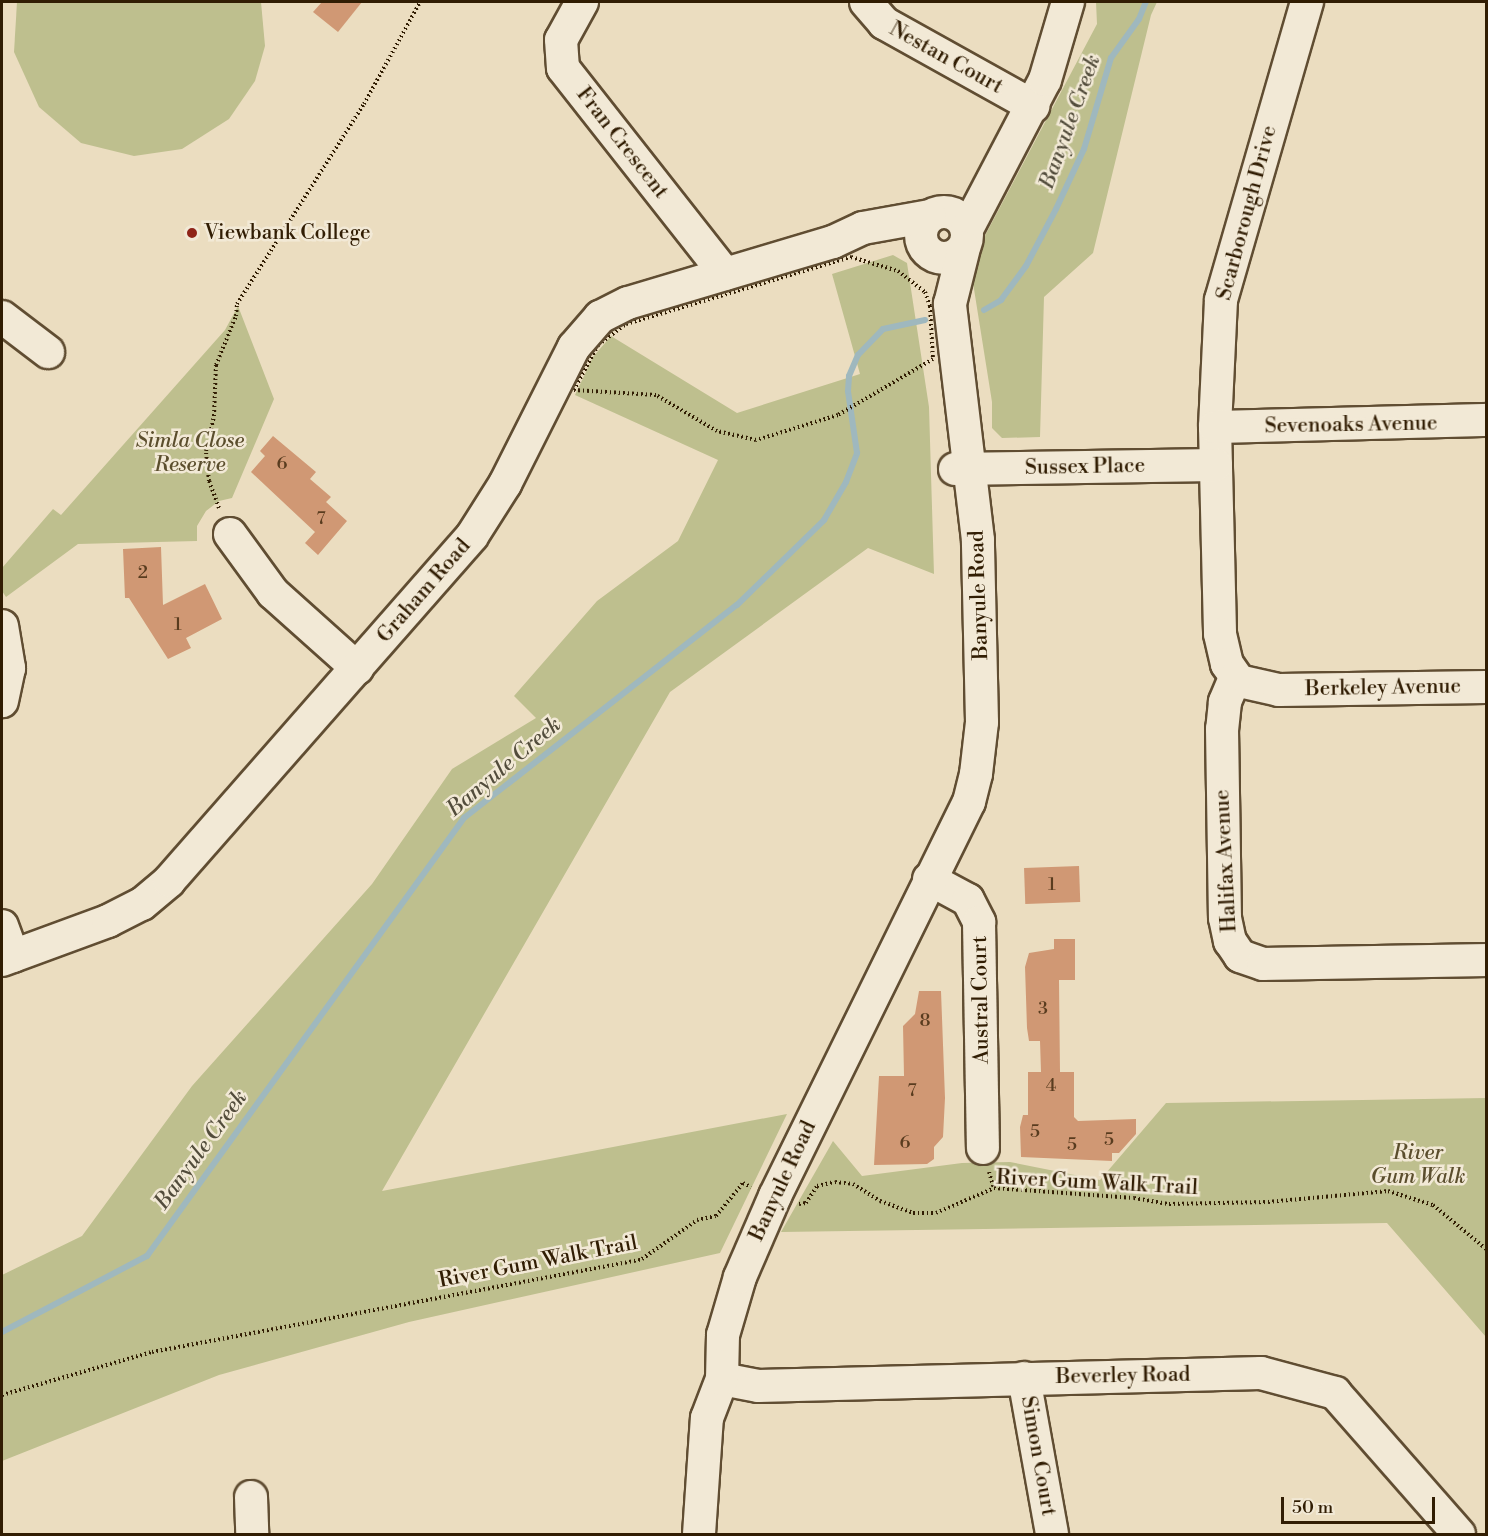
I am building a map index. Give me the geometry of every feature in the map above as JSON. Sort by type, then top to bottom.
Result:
[{"type":"street","name":"Fran Crescent","points":[[582,2],[561,40],[563,68],[725,274]]},
{"type":"street","name":"Nestan Court","points":[[866,2],[891,27],[1033,106]]},
{"type":"street","points":[[943,234],[1014,141],[1033,106],[1053,59],[1068,2]]},
{"type":"street","name":"Scarborough Drive","points":[[1216,465],[1215,427],[1223,285],[1307,2]]},
{"type":"street","name":"Graham Road","points":[[7,958],[108,921],[156,894],[452,561],[490,510],[574,347],[590,326],[628,303],[832,242],[943,234]]},
{"type":"street","name":"Banyule Road","points":[[943,234],[954,335],[963,469],[958,577],[963,762],[943,849]]},
{"type":"street","points":[[2,317],[48,352]]},
{"type":"street","name":"Sevenoaks Avenue","points":[[1215,427],[1486,420]]},
{"type":"street","points":[[1216,465],[1220,634],[1215,670],[1221,690],[1231,687]]},
{"type":"street","name":"Sussex Place","points":[[963,469],[1216,465]]},
{"type":"street","name":"Banyule Road","points":[[699,1534],[707,1419],[722,1378],[726,1326],[740,1277],[775,1196],[943,849],[969,802],[981,746],[978,540],[963,469]]},
{"type":"street","points":[[224,521],[273,593],[357,668]]},
{"type":"street","points":[[2,626],[9,660],[2,701]]},
{"type":"street","name":"Berkeley Avenue","points":[[1231,687],[1279,690],[1486,687]]},
{"type":"street","name":"Halifax Avenue","points":[[1231,687],[1222,729],[1225,918],[1230,941],[1240,956],[1263,964],[1486,960]]},
{"type":"street","name":"Austral Court","points":[[929,879],[968,900],[979,922],[983,1148]]},
{"type":"street","points":[[2,926],[7,958]]},
{"type":"street","name":"Beverley Road","points":[[722,1378],[758,1386],[1262,1373],[1335,1393],[1459,1534]]},
{"type":"street","name":"Simon Court","points":[[1024,1378],[1052,1534]]},
{"type":"street","points":[[251,1497],[252,1534]]},
{"type":"path","points":[[224,521],[209,481],[206,451],[214,416],[216,365],[236,316],[237,304],[364,104],[420,2]]},
{"type":"path","points":[[851,257],[911,278],[925,292],[930,306],[933,359],[872,395],[838,415],[756,440],[717,431],[656,395],[574,390],[598,345],[626,324],[851,257]]},
{"type":"path","name":"River Gum Walk Trail","points":[[2,1395],[152,1352],[642,1259],[697,1220],[716,1216],[743,1184],[794,1205],[806,1203],[817,1186],[844,1183],[913,1214],[936,1213],[994,1188],[1134,1198],[1169,1204],[1268,1202],[1388,1191],[1433,1205],[1486,1249]]},
{"type":"green space","points":[[17,2],[261,2],[265,46],[255,81],[229,119],[182,149],[134,156],[81,143],[39,107],[14,52]]},
{"type":"green space","points":[[1096,2],[1157,2],[1151,15],[1093,253],[1044,297],[1040,437],[1002,438],[992,428],[992,402],[970,264],[1097,24]]},
{"type":"green space","points":[[893,255],[907,263],[929,407],[934,574],[868,548],[670,692],[382,1191],[787,1114],[720,1253],[409,1322],[219,1375],[2,1461],[2,1275],[82,1236],[192,1086],[372,884],[452,769],[536,718],[514,696],[597,601],[678,541],[718,460],[575,395],[593,357],[611,336],[737,413],[860,374],[832,274]]},
{"type":"green space","name":"Simla Close Reserve","points":[[238,306],[274,399],[232,498],[219,501],[206,511],[197,526],[197,541],[78,544],[6,597],[2,591],[2,568],[53,509],[61,515],[225,330]]},
{"type":"green space","name":"River Gum Walk","points":[[1486,1098],[1486,1337],[1387,1223],[781,1232],[833,1141],[862,1176],[962,1163],[1010,1162],[1100,1180],[1166,1103]]},
{"type":"building","points":[[322,2],[362,2],[338,32],[313,12]]},
{"type":"building","points":[[273,436],[316,472],[310,479],[331,497],[326,502],[347,521],[318,555],[305,543],[315,532],[251,472],[265,456],[260,451]]},
{"type":"building","points":[[161,547],[163,605],[205,584],[222,619],[186,638],[191,648],[168,659],[129,598],[125,598],[123,549]]},
{"type":"building","points":[[1079,866],[1080,902],[1025,904],[1024,868]]},
{"type":"building","points":[[1054,939],[1075,939],[1075,980],[1059,980],[1060,1072],[1074,1072],[1074,1117],[1078,1121],[1136,1119],[1136,1134],[1119,1153],[1112,1153],[1112,1161],[1021,1157],[1020,1127],[1023,1115],[1028,1115],[1028,1072],[1041,1072],[1040,1041],[1029,1041],[1027,1028],[1025,967],[1029,953],[1054,949]]},
{"type":"building","points":[[919,991],[941,991],[945,1098],[943,1137],[934,1147],[934,1159],[927,1164],[874,1165],[879,1076],[904,1076],[903,1026],[915,1014]]},
{"type":"waterway","name":"Banyule Creek","points":[[984,310],[1001,300],[1026,266],[1056,209],[1084,149],[1111,58],[1139,19],[1146,2]]},
{"type":"waterway","name":"Banyule Creek","points":[[2,1332],[147,1256],[464,818],[737,605],[824,520],[846,482],[857,453],[848,391],[849,376],[858,355],[883,329],[925,320]]},
{"type":"place","name":"Viewbank College","points":[[192,233]]}]
